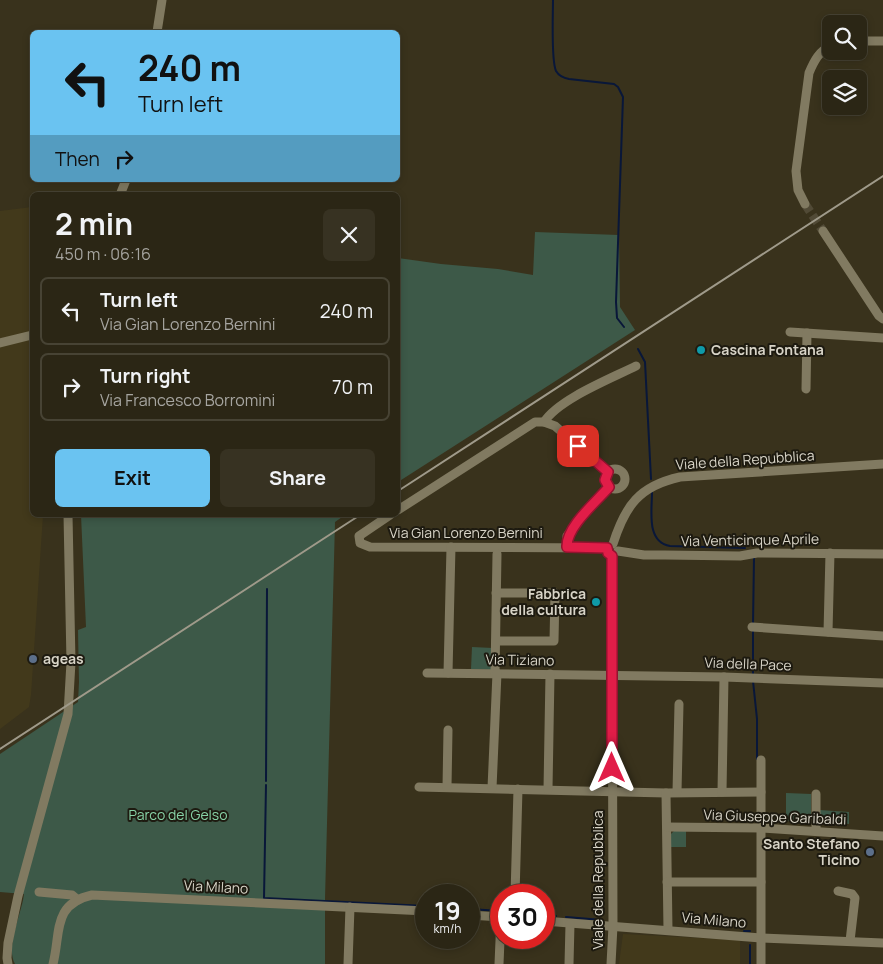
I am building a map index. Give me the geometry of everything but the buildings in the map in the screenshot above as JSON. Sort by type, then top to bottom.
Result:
[{"type":"street","points":[[157,30],[162,0]]},
{"type":"street","points":[[867,41],[883,41]]},
{"type":"street","points":[[805,204],[798,190],[796,171],[809,73],[813,62],[822,52]]},
{"type":"street","points":[[823,231],[879,316],[883,319]]},
{"type":"street","points":[[790,332],[883,338]]},
{"type":"street","points":[[806,389],[807,333]]},
{"type":"street","points":[[0,343],[30,336]]},
{"type":"street","points":[[544,422],[550,413],[577,396],[636,366]]},
{"type":"street","points":[[400,509],[536,422],[544,422],[555,426],[608,472]]},
{"type":"street","name":"Viale della Repubblica","points":[[611,964],[613,926],[613,550],[622,518],[634,501],[652,486],[668,479],[883,464]]},
{"type":"street","points":[[617,469],[624,476],[624,483],[619,488],[609,487],[605,480],[608,472],[617,469]]},
{"type":"street","points":[[567,547],[567,536],[609,487]]},
{"type":"street","points":[[2,964],[7,953],[18,896],[68,714],[71,674],[68,517]]},
{"type":"street","name":"Via Gian Lorenzo Bernini","points":[[387,517],[358,539],[364,545],[370,546],[567,547],[613,550]]},
{"type":"street","points":[[448,673],[451,547]]},
{"type":"street","name":"Via Venticinque Aprile","points":[[613,550],[644,555],[740,556],[758,553],[883,554]]},
{"type":"street","points":[[828,632],[830,553]]},
{"type":"street","points":[[492,788],[496,673],[497,554]]},
{"type":"street","points":[[496,592],[555,593],[554,641],[496,641]]},
{"type":"street","points":[[754,627],[883,636]]},
{"type":"street","name":"Via Tiziano","points":[[427,673],[613,676]]},
{"type":"street","points":[[548,789],[550,674]]},
{"type":"street","name":"Via della Pace","points":[[613,676],[724,677],[883,683]]},
{"type":"street","points":[[722,792],[724,677]]},
{"type":"street","points":[[677,792],[679,704]]},
{"type":"street","points":[[447,787],[448,730]]},
{"type":"street","points":[[761,760],[758,792],[758,882],[761,964]]},
{"type":"street","points":[[419,787],[758,792]]},
{"type":"street","points":[[515,884],[518,789]]},
{"type":"street","points":[[666,792],[668,930]]},
{"type":"street","points":[[816,794],[816,831]]},
{"type":"street","name":"Via Giuseppe Garibaldi","points":[[667,827],[758,828],[883,836]]},
{"type":"street","points":[[667,882],[758,882]]},
{"type":"street","points":[[838,891],[852,894],[855,898],[850,941]]},
{"type":"street","points":[[39,892],[72,895],[78,900],[66,909],[62,916],[58,929],[53,964]]},
{"type":"street","name":"Via Milano","points":[[78,900],[92,895],[105,895],[415,910]]},
{"type":"street","points":[[348,964],[350,907]]},
{"type":"street","name":"Via Milano","points":[[555,922],[760,938],[883,943]]},
{"type":"street","points":[[569,964],[570,924]]},
{"type":"street","points":[[499,964],[500,949]]},
{"type":"street","points":[[7,953],[8,964]]},
{"type":"shaded area","points":[[30,207],[30,517],[43,517],[29,707],[0,729],[0,211]]},
{"type":"shaded area","points":[[623,934],[740,940],[740,964],[619,964]]},
{"type":"green space","points":[[535,232],[619,235],[620,307],[635,330],[400,481],[400,258],[498,269],[533,275]]},
{"type":"green space","name":"Parco del Gelso","points":[[81,517],[342,517],[335,522],[325,964],[15,964],[12,957],[13,939],[24,894],[0,892],[0,754],[78,702],[78,630],[86,627]]},
{"type":"green space","points":[[472,647],[493,648],[492,670],[471,669]]},
{"type":"green space","points":[[786,793],[811,794],[811,822],[786,821]]},
{"type":"green space","points":[[820,810],[849,812],[849,824],[820,823]]},
{"type":"green space","points":[[674,831],[686,831],[686,847],[671,847],[671,834]]},
{"type":"waterway","points":[[553,0],[553,48],[554,65],[557,73],[567,79],[614,84],[618,87],[623,97],[616,302],[617,318],[624,327]]},
{"type":"waterway","points":[[638,349],[645,362],[651,479]]},
{"type":"waterway","points":[[652,492],[652,525],[657,539],[662,543],[670,546],[745,548]]},
{"type":"waterway","points":[[753,624],[754,558]]},
{"type":"waterway","points":[[266,781],[267,589]]},
{"type":"waterway","points":[[753,629],[753,674]]},
{"type":"waterway","points":[[753,681],[757,719],[757,759]]},
{"type":"waterway","points":[[266,785],[264,898],[415,905]]},
{"type":"waterway","points":[[480,910],[490,910]]},
{"type":"waterway","points":[[566,917],[602,920]]},
{"type":"waterway","points":[[744,931],[750,931]]},
{"type":"waterway","points":[[750,945],[750,964]]},
{"type":"tunnel","points":[[805,204],[823,231]]},
{"type":"railway","points":[[400,490],[883,176]]},
{"type":"railway","points":[[0,749],[357,517]]},
{"type":"place","name":"Cascina Fontana","points":[[701,350]]},
{"type":"place","name":"Fabbrica della cultura","points":[[596,602]]},
{"type":"place","name":"ageas","points":[[33,659]]},
{"type":"place","name":"Santo Stefano Ticino","points":[[870,852]]},
{"type":"route","points":[[578,446],[608,472],[605,480],[609,487],[578,521],[567,536],[566,541],[567,547],[607,548],[608,553],[612,556],[612,768]]}]
